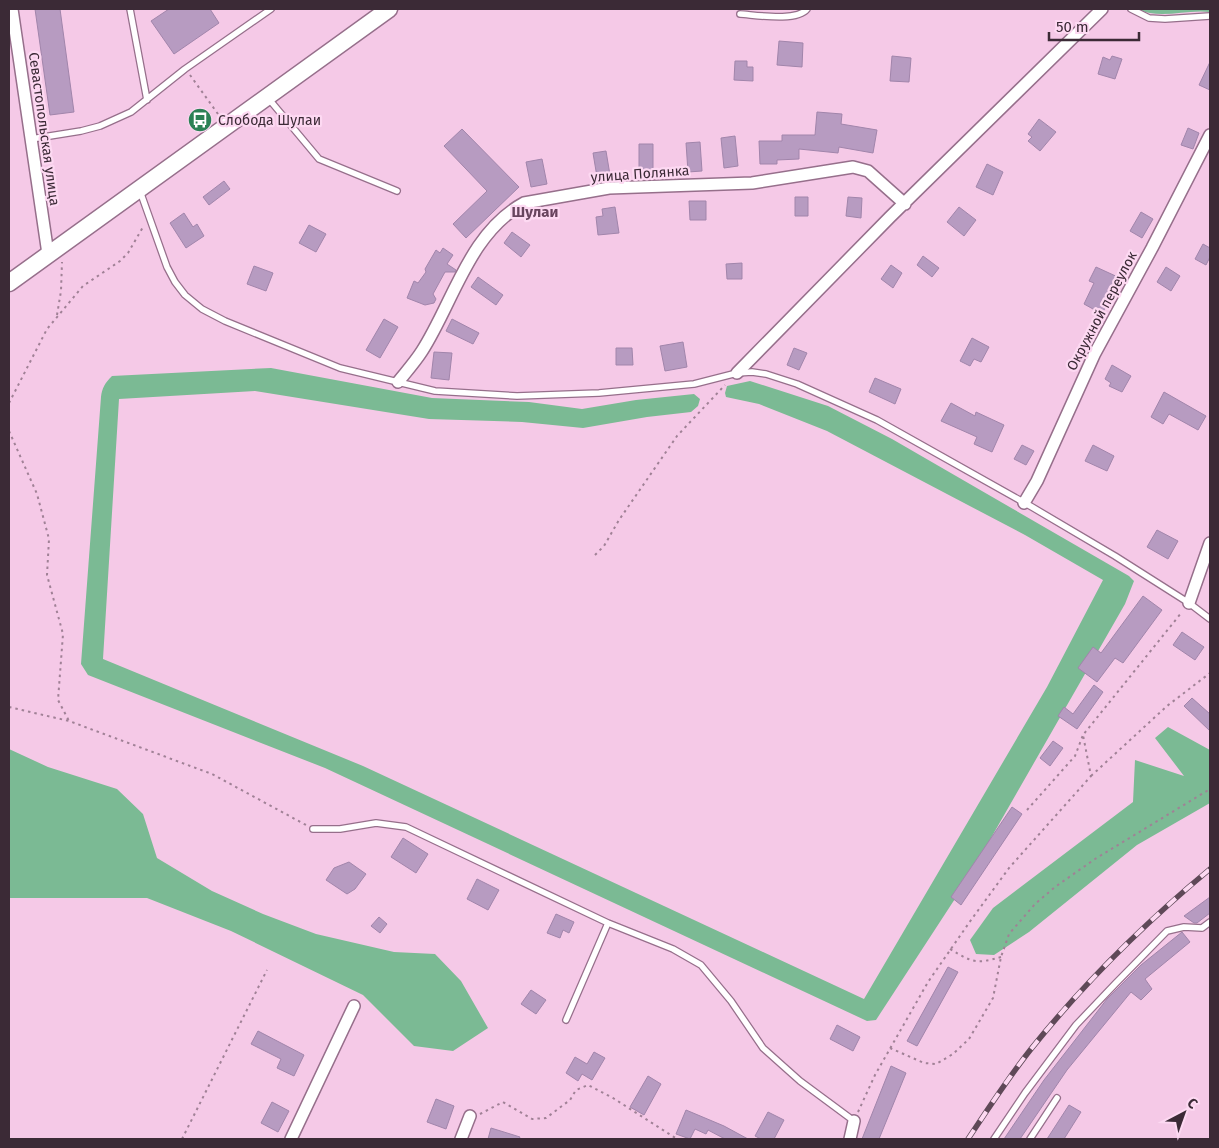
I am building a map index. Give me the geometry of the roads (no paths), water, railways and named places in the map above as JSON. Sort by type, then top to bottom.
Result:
[{"type":"street","name":"Севастопольская улица","points":[[12,9],[31,139],[51,252]]},
{"type":"street","points":[[9,283],[389,9]]},
{"type":"street","points":[[737,373],[1102,9]]},
{"type":"street","name":"Окружной переулок","points":[[1024,502],[1037,481],[1094,355],[1210,135]]},
{"type":"street","name":"улица Полянка","points":[[398,382],[422,351],[459,279],[485,238],[512,209],[524,203],[609,188],[752,184],[853,167],[868,171],[905,204]]},
{"type":"street","points":[[1189,603],[1210,543]]},
{"type":"street","points":[[291,1139],[354,1006]]},
{"type":"street","points":[[461,1139],[470,1116]]},
{"type":"street","points":[[850,1139],[854,1121]]},
{"type":"lane","points":[[130,9],[147,100]]},
{"type":"lane","points":[[31,139],[82,131],[100,126],[131,112],[271,9]]},
{"type":"lane","points":[[740,14],[793,17],[804,12],[806,9]]},
{"type":"lane","points":[[1131,9],[1149,18],[1210,16]]},
{"type":"lane","points":[[266,96],[319,159],[397,192]]},
{"type":"lane","points":[[139,189],[148,219],[167,267],[185,295],[202,308],[225,321],[340,368],[435,391],[517,396],[599,393],[694,384],[737,373],[752,372],[797,384],[877,420],[1024,502],[1189,603],[1210,618]]},
{"type":"lane","points":[[313,829],[340,829],[376,823],[406,827],[608,923],[673,949],[701,966],[731,1001],[763,1048],[800,1081],[854,1121]]},
{"type":"lane","points":[[994,1139],[1025,1092],[1076,1025],[1167,931],[1184,927],[1202,928],[1210,922]]},
{"type":"lane","points":[[566,1020],[608,923]]},
{"type":"lane","points":[[1030,1139],[1057,1098]]},
{"type":"railway","points":[[968,1139],[1023,1060],[1072,1001],[1116,954],[1210,869]]},
{"type":"place","name":"Слобода Шулаи","points":[[200,120]]},
{"type":"district","name":"Шулаи","points":[[535,212]]}]
